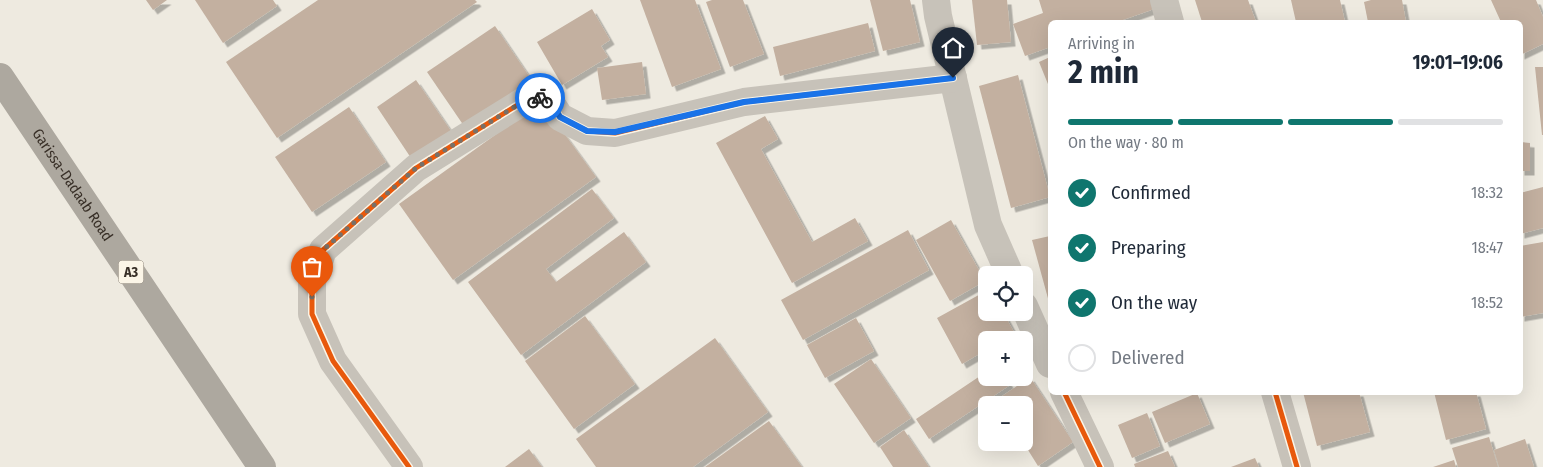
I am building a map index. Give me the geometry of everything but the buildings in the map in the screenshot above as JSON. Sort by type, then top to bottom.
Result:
[{"type":"highway","name":"Garissa-Dadaab Road","points":[[0,77],[262,467]]},
{"type":"street","points":[[936,0],[938,16],[988,225],[1006,266]]},
{"type":"street","points":[[1164,0],[1169,20]]},
{"type":"street","points":[[409,467],[333,361],[312,314],[312,281],[323,250],[416,168],[532,96],[549,100],[560,117],[587,131],[615,132],[744,102],[953,78]]},
{"type":"street","points":[[1031,321],[1048,360]]},
{"type":"street","points":[[1065,395],[1100,467]]},
{"type":"street","points":[[1276,395],[1297,467]]},
{"type":"cycle path","points":[[409,467],[333,361],[312,314],[312,281],[323,250],[416,168],[532,96],[549,100],[560,117],[587,131],[615,133],[744,102],[953,78]]},
{"type":"cycle path","points":[[1065,395],[1100,467]]},
{"type":"cycle path","points":[[1276,395],[1297,467]]},
{"type":"way so far","points":[[312,297],[312,281],[323,250],[416,168],[532,96],[540,98]]},
{"type":"route","points":[[540,98],[549,100],[560,117],[587,131],[615,132],[744,102],[953,78]]}]
